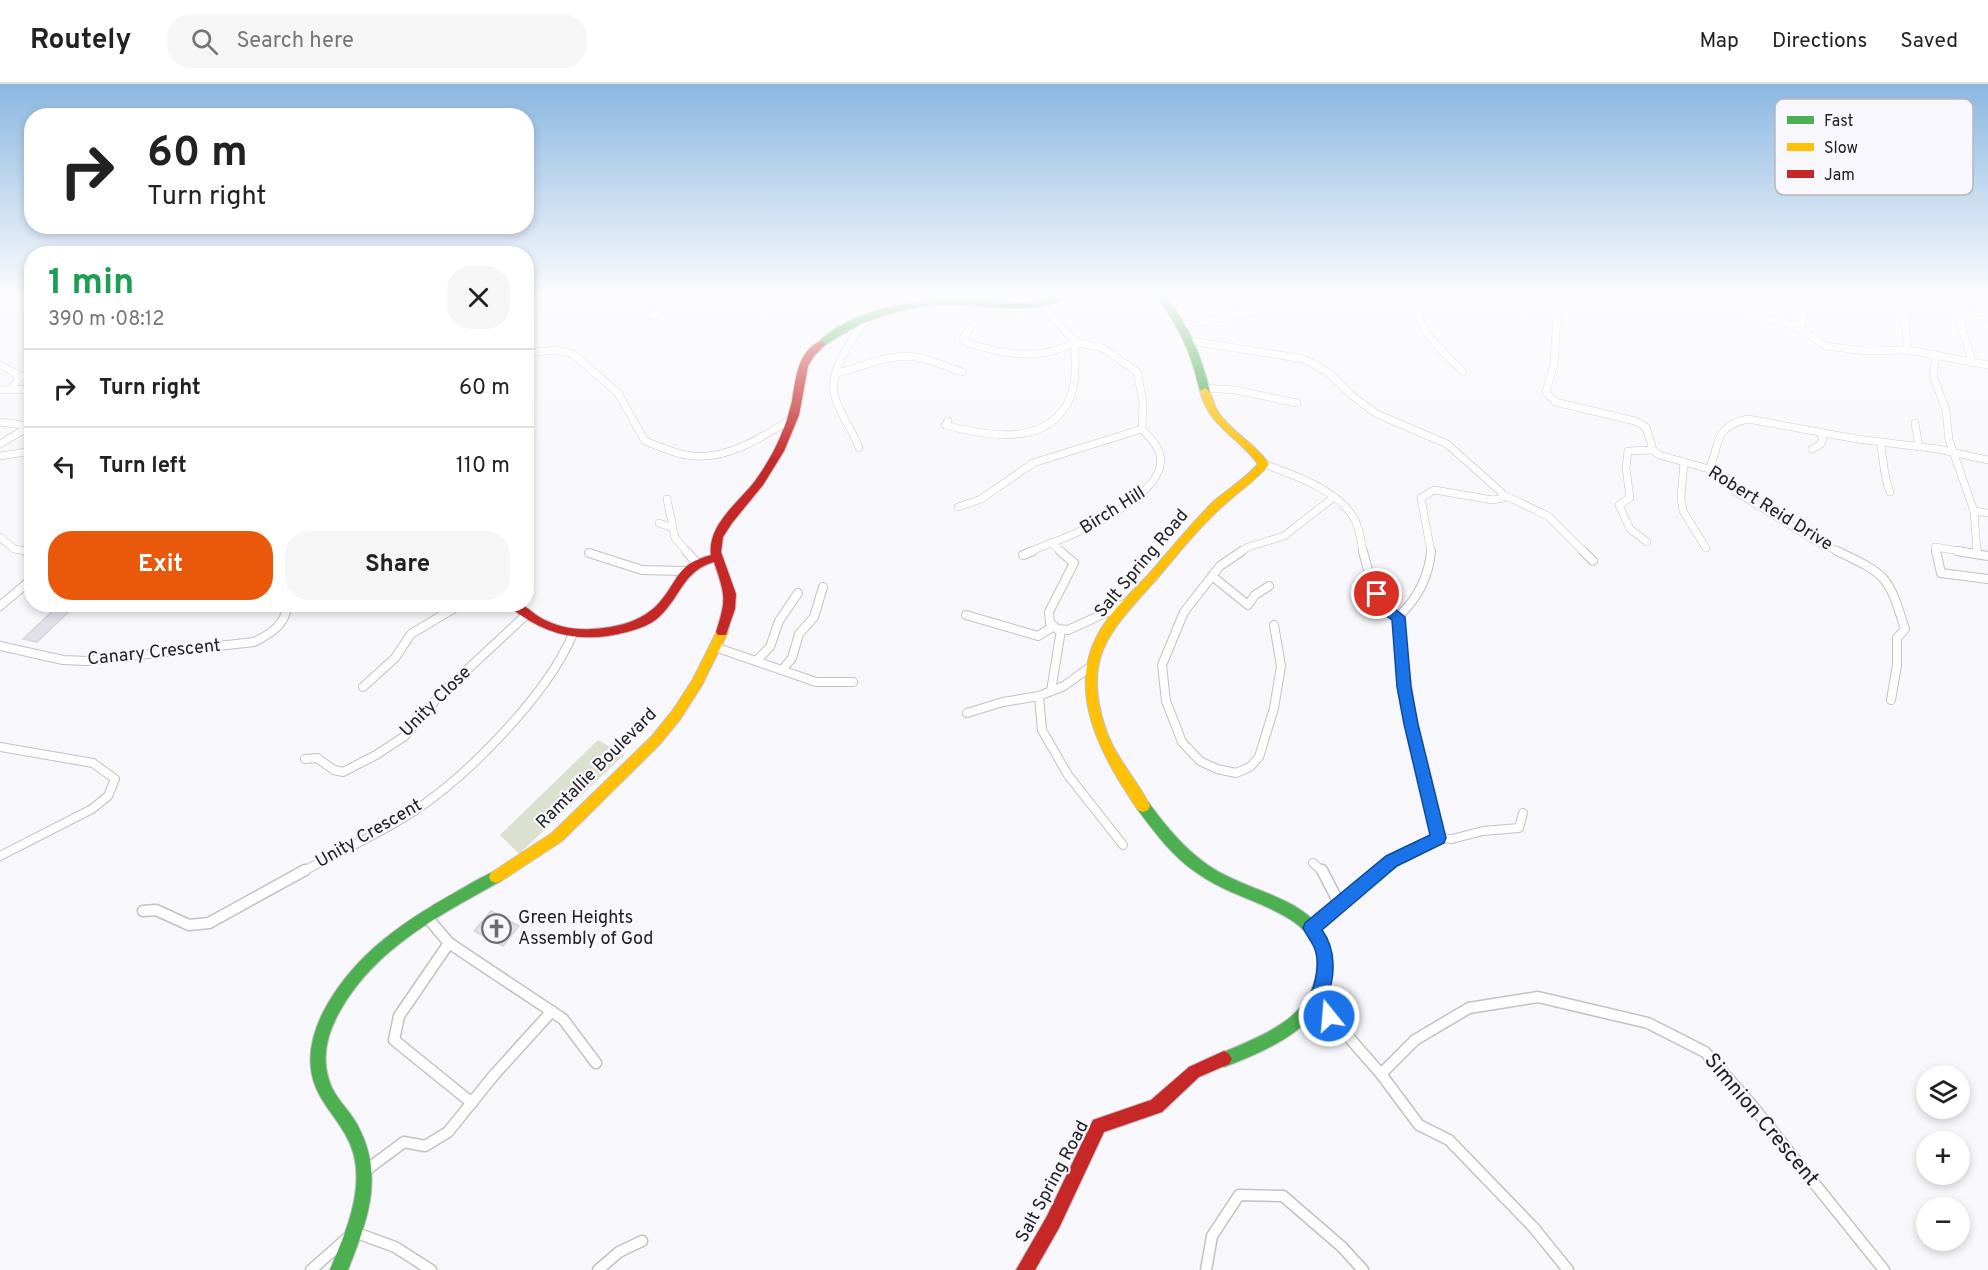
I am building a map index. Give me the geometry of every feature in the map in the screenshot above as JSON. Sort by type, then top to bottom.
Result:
[{"type":"street","points":[[561,351],[573,354],[618,393],[645,441],[672,451],[697,457],[730,451],[762,437],[790,420]]},
{"type":"street","points":[[523,612],[540,625],[573,636],[617,630],[654,615],[685,571],[695,561],[717,557],[716,546],[723,528],[769,467],[786,436],[797,401],[799,374],[808,356],[813,351]]},
{"type":"street","points":[[846,351],[837,366],[834,394],[853,429],[859,448]]},
{"type":"street","points":[[1004,351],[1025,356],[1053,354],[1058,351]]},
{"type":"street","points":[[948,421],[945,425],[969,432],[1001,436],[1029,434],[1045,427],[1057,417],[1070,398],[1074,351]]},
{"type":"street","points":[[958,507],[981,499],[1033,462],[1142,429],[1143,402],[1137,372],[1108,351]]},
{"type":"street","points":[[1194,351],[1207,407],[1214,417],[1260,454],[1264,464],[1310,481],[1334,498],[1355,520],[1371,581],[1384,607],[1398,617],[1404,687],[1439,838]]},
{"type":"street","points":[[1256,351],[1304,359],[1329,373],[1351,395],[1377,414],[1447,444],[1504,495],[1548,516],[1593,561]]},
{"type":"street","points":[[1441,351],[1463,372]]},
{"type":"street","points":[[1555,351],[1554,364],[1546,392],[1549,398],[1555,402],[1635,421],[1646,427],[1653,450],[1628,451],[1626,467],[1630,498],[1619,505],[1630,529],[1647,542]]},
{"type":"street","points":[[1916,351],[1988,364]]},
{"type":"street","points":[[1969,351],[1972,362]]},
{"type":"street","points":[[1936,355],[1933,376],[1946,410],[1949,440],[1974,511],[1977,554]]},
{"type":"street","points":[[837,373],[859,369],[880,361],[918,357],[951,371],[962,372]]},
{"type":"street","points":[[0,365],[15,373],[19,378]]},
{"type":"street","points":[[11,389],[24,375]]},
{"type":"street","points":[[1204,388],[1235,390],[1297,403]]},
{"type":"street","points":[[0,390],[24,389]]},
{"type":"street","points":[[1709,469],[1713,462],[1715,444],[1720,435],[1736,421],[1761,420],[1820,433],[1953,452],[1988,460]]},
{"type":"street","points":[[0,422],[24,424]]},
{"type":"street","points":[[1915,423],[1919,447]]},
{"type":"street","points":[[0,444],[24,429]]},
{"type":"street","name":"Birch Hill","points":[[1058,628],[1050,623],[1049,612],[1074,563],[1051,543],[1094,525],[1151,488],[1160,472],[1161,455],[1154,440],[1142,429]]},
{"type":"street","points":[[1812,449],[1821,444],[1823,438],[1820,433]]},
{"type":"street","points":[[1880,442],[1884,461],[1883,476],[1890,492]]},
{"type":"street","name":"Robert Reid Drive","points":[[1653,450],[1659,455],[1709,469],[1733,490],[1816,541],[1872,567],[1891,585],[1905,629],[1897,638],[1897,665],[1891,700]]},
{"type":"street","points":[[0,456],[24,452]]},
{"type":"street","points":[[1684,462],[1681,497],[1683,511],[1706,548]]},
{"type":"street","name":"Salt Spring Road","points":[[1025,1270],[1053,1222],[1099,1126],[1165,1101],[1179,1084],[1195,1071],[1262,1046],[1290,1029],[1317,1001],[1323,988],[1325,967],[1323,944],[1311,928],[1296,915],[1205,872],[1185,857],[1164,833],[1126,783],[1108,753],[1097,723],[1092,697],[1094,665],[1101,642],[1130,602],[1194,526],[1230,493],[1257,473],[1264,464]]},
{"type":"street","points":[[1398,617],[1409,608],[1430,563],[1429,537],[1421,498],[1434,490],[1493,500],[1503,498],[1504,495]]},
{"type":"street","points":[[1274,625],[1281,666],[1274,708],[1259,757],[1250,767],[1236,773],[1217,769],[1200,761],[1182,742],[1166,701],[1162,683],[1162,665],[1184,612],[1220,566],[1248,547],[1284,536],[1334,498]]},
{"type":"street","points":[[667,499],[675,538],[695,561]]},
{"type":"street","points":[[1974,511],[1988,513]]},
{"type":"street","points":[[659,523],[673,528]]},
{"type":"street","points":[[0,537],[14,549],[24,551]]},
{"type":"street","points":[[1023,555],[1051,543]]},
{"type":"street","points":[[1988,556],[1935,547],[1941,573],[1988,579]]},
{"type":"street","points":[[589,553],[642,570],[685,571]]},
{"type":"street","name":"Ramtallie Boulevard","points":[[339,1270],[354,1232],[362,1202],[365,1171],[355,1136],[329,1100],[320,1080],[317,1056],[321,1033],[334,1004],[351,977],[375,951],[426,916],[538,851],[587,809],[665,730],[698,682],[715,647],[730,605],[728,580],[717,557]]},
{"type":"street","points":[[1212,576],[1248,605],[1256,595],[1269,586]]},
{"type":"street","points":[[0,606],[24,586]]},
{"type":"street","points":[[782,670],[792,658],[800,634],[814,617],[823,587]]},
{"type":"street","points":[[756,661],[769,653],[780,620],[793,605],[798,593]]},
{"type":"street","points":[[966,615],[1038,636],[1058,628],[1068,630],[1130,602]]},
{"type":"street","name":"Canary Crescent","points":[[0,646],[63,660],[86,662],[254,642],[279,630],[288,612]]},
{"type":"street","points":[[363,687],[395,658],[411,634],[448,612]]},
{"type":"street","name":"Unity Close","points":[[305,759],[317,758],[334,770],[344,772],[376,755],[405,736],[440,695],[526,615]]},
{"type":"street","points":[[1051,691],[1058,628]]},
{"type":"street","name":"Unity Crescent","points":[[143,911],[156,910],[189,925],[208,923],[397,822],[460,773],[523,710],[546,683],[565,655],[573,636]]},
{"type":"street","points":[[715,647],[816,682],[853,682]]},
{"type":"street","points":[[967,713],[1004,702],[1039,696],[1064,686],[1094,665]]},
{"type":"street","points":[[1039,696],[1042,730],[1068,775],[1123,845]]},
{"type":"street","points":[[0,747],[93,763],[115,779],[108,796],[92,809],[0,856]]},
{"type":"street","points":[[1311,928],[1392,861],[1439,838],[1450,840],[1490,830],[1509,831],[1519,828],[1523,813]]},
{"type":"street","points":[[1313,863],[1323,871],[1340,905]]},
{"type":"street","points":[[426,916],[449,943],[563,1019],[596,1063]]},
{"type":"street","points":[[449,943],[399,1016],[394,1040],[472,1103]]},
{"type":"street","name":"Simnion Crescent","points":[[1381,1074],[1415,1040],[1469,1008],[1538,997],[1648,1023],[1705,1052],[1750,1103],[1884,1270]]},
{"type":"street","points":[[1317,1001],[1381,1074],[1419,1125],[1449,1140],[1534,1228],[1568,1270]]},
{"type":"street","points":[[365,1171],[404,1142],[425,1146],[448,1132],[552,1011]]},
{"type":"street","points":[[1206,1270],[1212,1236],[1239,1195],[1283,1196],[1342,1247],[1363,1270]]},
{"type":"street","points":[[311,1270],[354,1232],[381,1240],[417,1258],[431,1270]]},
{"type":"street","points":[[598,1270],[619,1252],[642,1241]]},
{"type":"green space","points":[[598,740],[624,755],[519,854],[500,835]]},
{"type":"building","points":[[52,612],[69,612],[37,642],[23,639]]},
{"type":"building","name":"Green Heights Assembly of God","points":[[491,911],[519,926],[503,946],[474,931]]},
{"type":"traffic: fast","points":[[1193,351],[1205,391]]},
{"type":"traffic: fast","points":[[1143,806],[1170,840],[1193,862],[1213,876],[1274,903],[1297,916],[1315,933],[1323,950],[1324,976],[1319,994],[1308,1010],[1278,1035],[1224,1059]]},
{"type":"traffic: fast","points":[[339,1270],[358,1220],[362,1203],[364,1168],[361,1151],[354,1134],[322,1084],[318,1067],[318,1050],[328,1018],[342,993],[359,971],[400,934],[447,904],[496,877]]},
{"type":"traffic: slow","points":[[1143,806],[1119,769],[1099,728],[1093,707],[1091,685],[1093,663],[1100,641],[1124,607],[1208,514],[1264,464],[1257,454],[1214,414],[1208,404],[1205,391]]},
{"type":"traffic: slow","points":[[496,877],[557,837],[656,740],[698,682],[722,632]]},
{"type":"traffic: jam","points":[[722,632],[729,609],[730,594],[716,552],[718,537],[728,520],[759,483],[779,451],[794,415],[803,366],[813,351]]},
{"type":"traffic: jam","points":[[524,612],[538,622],[564,632],[591,634],[621,629],[651,617],[664,605],[685,573],[703,561],[717,557]]},
{"type":"traffic: jam","points":[[1025,1270],[1053,1222],[1099,1126],[1156,1106],[1194,1072],[1224,1059]]},
{"type":"place","name":"Green Heights Assembly of God","points":[[497,928]]},
{"type":"route","points":[[1329,1016],[1317,1001],[1323,988],[1325,967],[1323,944],[1311,928],[1392,861],[1439,838],[1420,770],[1404,687],[1398,617],[1384,607],[1377,594]]}]
